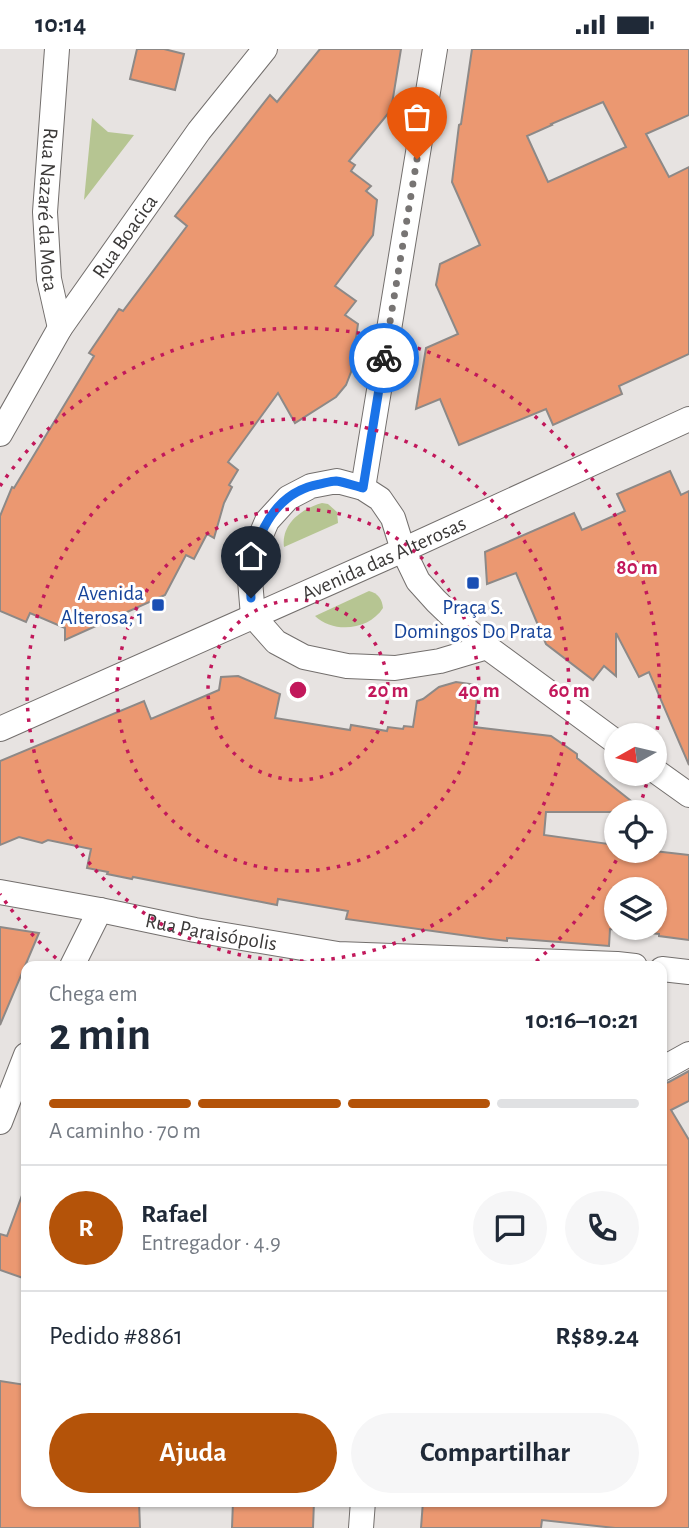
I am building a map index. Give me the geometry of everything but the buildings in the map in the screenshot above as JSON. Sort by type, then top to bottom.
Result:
[{"type":"street","name":"Rua Nazaré da Mota","points":[[57,49],[45,212],[49,279],[60,328]]},
{"type":"street","name":"Rua Boacica","points":[[0,434],[60,328],[199,131],[265,49]]},
{"type":"street","points":[[363,488],[435,49]]},
{"type":"street","name":"Avenida das Alterosas","points":[[0,729],[403,550],[689,419]]},
{"type":"street","points":[[487,647],[440,661],[395,668],[347,666],[304,657],[276,642],[253,616],[250,580],[256,549],[267,521],[288,498],[311,486],[337,481],[363,488],[380,499],[393,518],[403,550],[418,581],[461,625],[604,733]]},
{"type":"street","points":[[667,779],[689,795]]},
{"type":"street","name":"Rua Paraisópolis","points":[[0,893],[338,954],[519,961]]},
{"type":"street","points":[[74,961],[100,910]]},
{"type":"street","points":[[667,970],[689,972]]},
{"type":"street","points":[[667,1066],[689,1054]]},
{"type":"street","points":[[0,1122],[21,1068]]},
{"type":"street","points":[[361,1528],[363,1507]]},
{"type":"green space","points":[[92,118],[108,132],[134,135],[84,200]]},
{"type":"green space","points":[[322,503],[328,504],[337,512],[338,523],[284,547],[286,531],[294,519],[307,509]]},
{"type":"green space","points":[[369,591],[379,597],[383,608],[369,621],[341,627],[323,622],[315,616]]},
{"type":"way so far","points":[[384,358],[417,159]]},
{"type":"place","name":"Praça S. Domingos Do Prata","points":[[473,583]]},
{"type":"place","name":"Avenida Alterosa, 1","points":[[158,605]]},
{"type":"route","points":[[251,598],[250,580],[256,549],[267,521],[288,498],[311,486],[337,481],[363,488],[384,358]]}]
